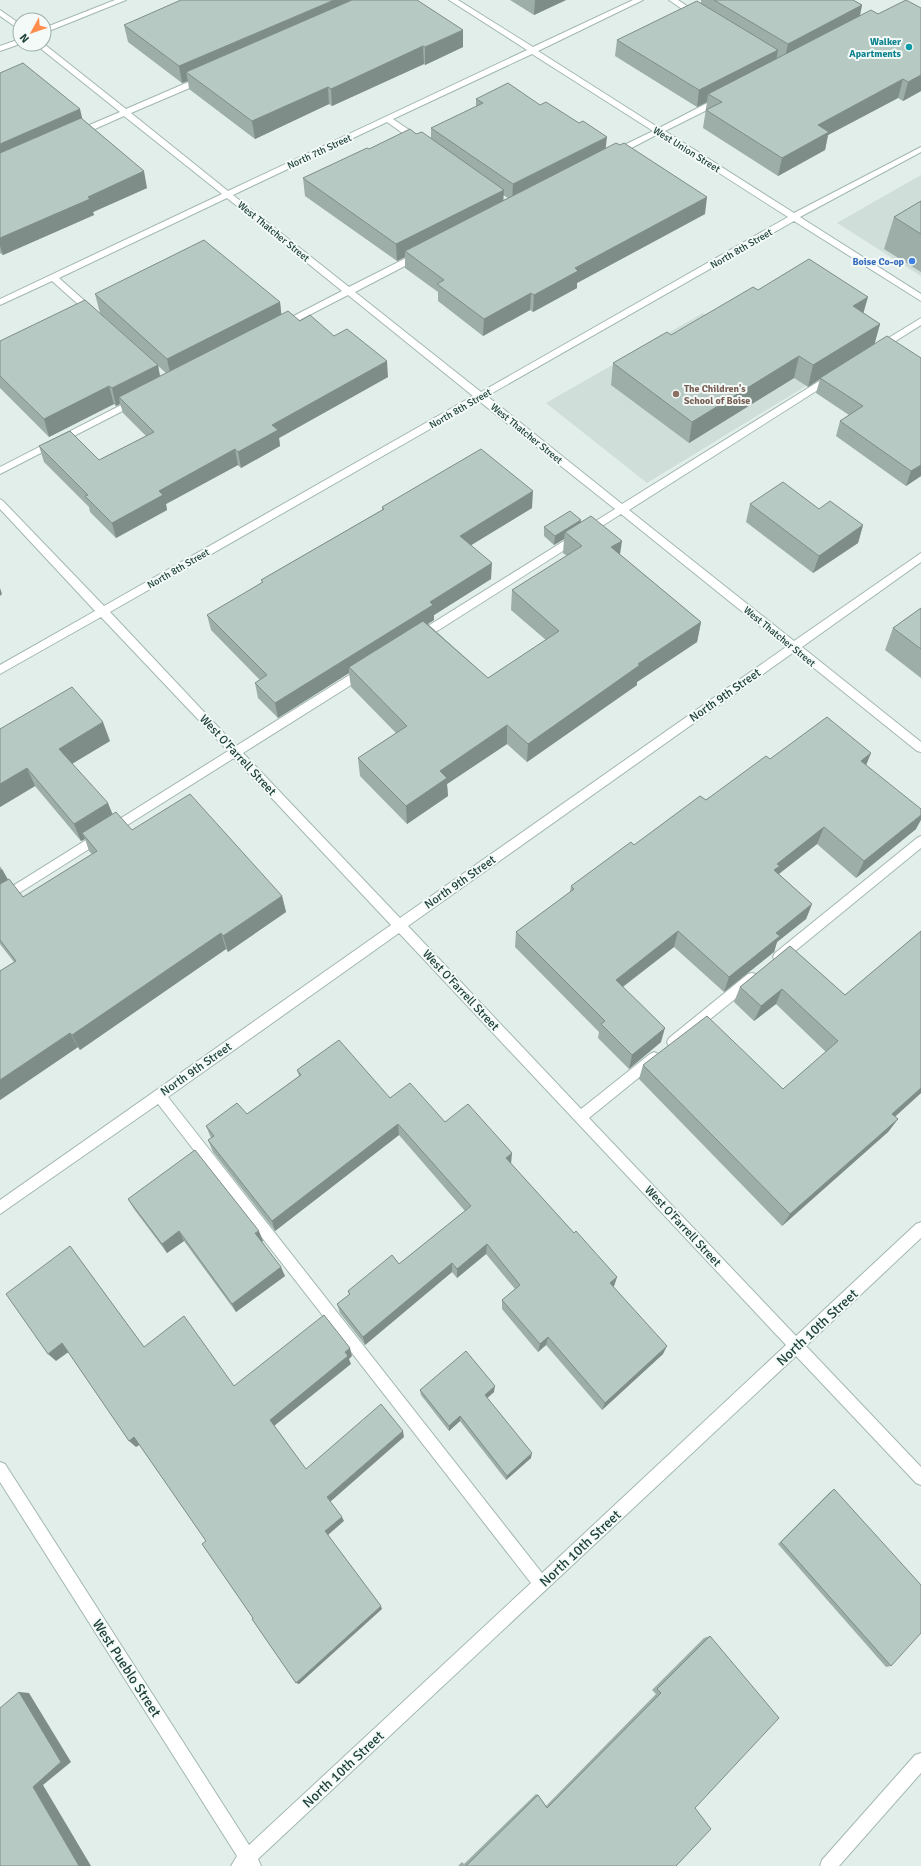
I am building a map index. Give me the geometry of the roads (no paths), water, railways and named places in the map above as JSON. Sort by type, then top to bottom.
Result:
[{"type":"street","points":[[52,29],[122,0]]},
{"type":"street","name":"West Union Street","points":[[453,0],[921,298]]},
{"type":"street","name":"North 7th Street","points":[[0,302],[639,0]]},
{"type":"street","points":[[673,0],[704,19]]},
{"type":"street","points":[[0,12],[12,22]]},
{"type":"street","points":[[0,49],[12,44]]},
{"type":"street","name":"West Thatcher Street","points":[[49,52],[921,748]]},
{"type":"street","points":[[69,137],[214,74]]},
{"type":"street","points":[[610,156],[730,94]]},
{"type":"street","points":[[387,119],[426,146]]},
{"type":"street","name":"North 8th Street","points":[[0,670],[794,217],[921,149]]},
{"type":"street","points":[[276,328],[430,249]]},
{"type":"street","points":[[53,277],[100,320]]},
{"type":"street","points":[[868,354],[921,321]]},
{"type":"street","points":[[411,641],[841,372]]},
{"type":"street","points":[[0,471],[142,398]]},
{"type":"street","name":"West O'Farrell Street","points":[[0,503],[921,1478]]},
{"type":"street","name":"North 9th Street","points":[[0,1208],[921,557]]},
{"type":"street","points":[[0,900],[371,666]]},
{"type":"street","points":[[580,1117],[921,841]]},
{"type":"street","points":[[159,1095],[541,1584]]},
{"type":"street","name":"North 10th Street","points":[[247,1863],[541,1584],[921,1229]]},
{"type":"street","name":"West Pueblo Street","points":[[0,1469],[247,1863]]},
{"type":"street","points":[[828,1866],[921,1762]]},
{"type":"place","name":"Walker Apartments","points":[[909,47]]},
{"type":"place","name":"Boise Co-op","points":[[912,261]]},
{"type":"place","name":"The Children's School of Boise","points":[[676,394]]}]
